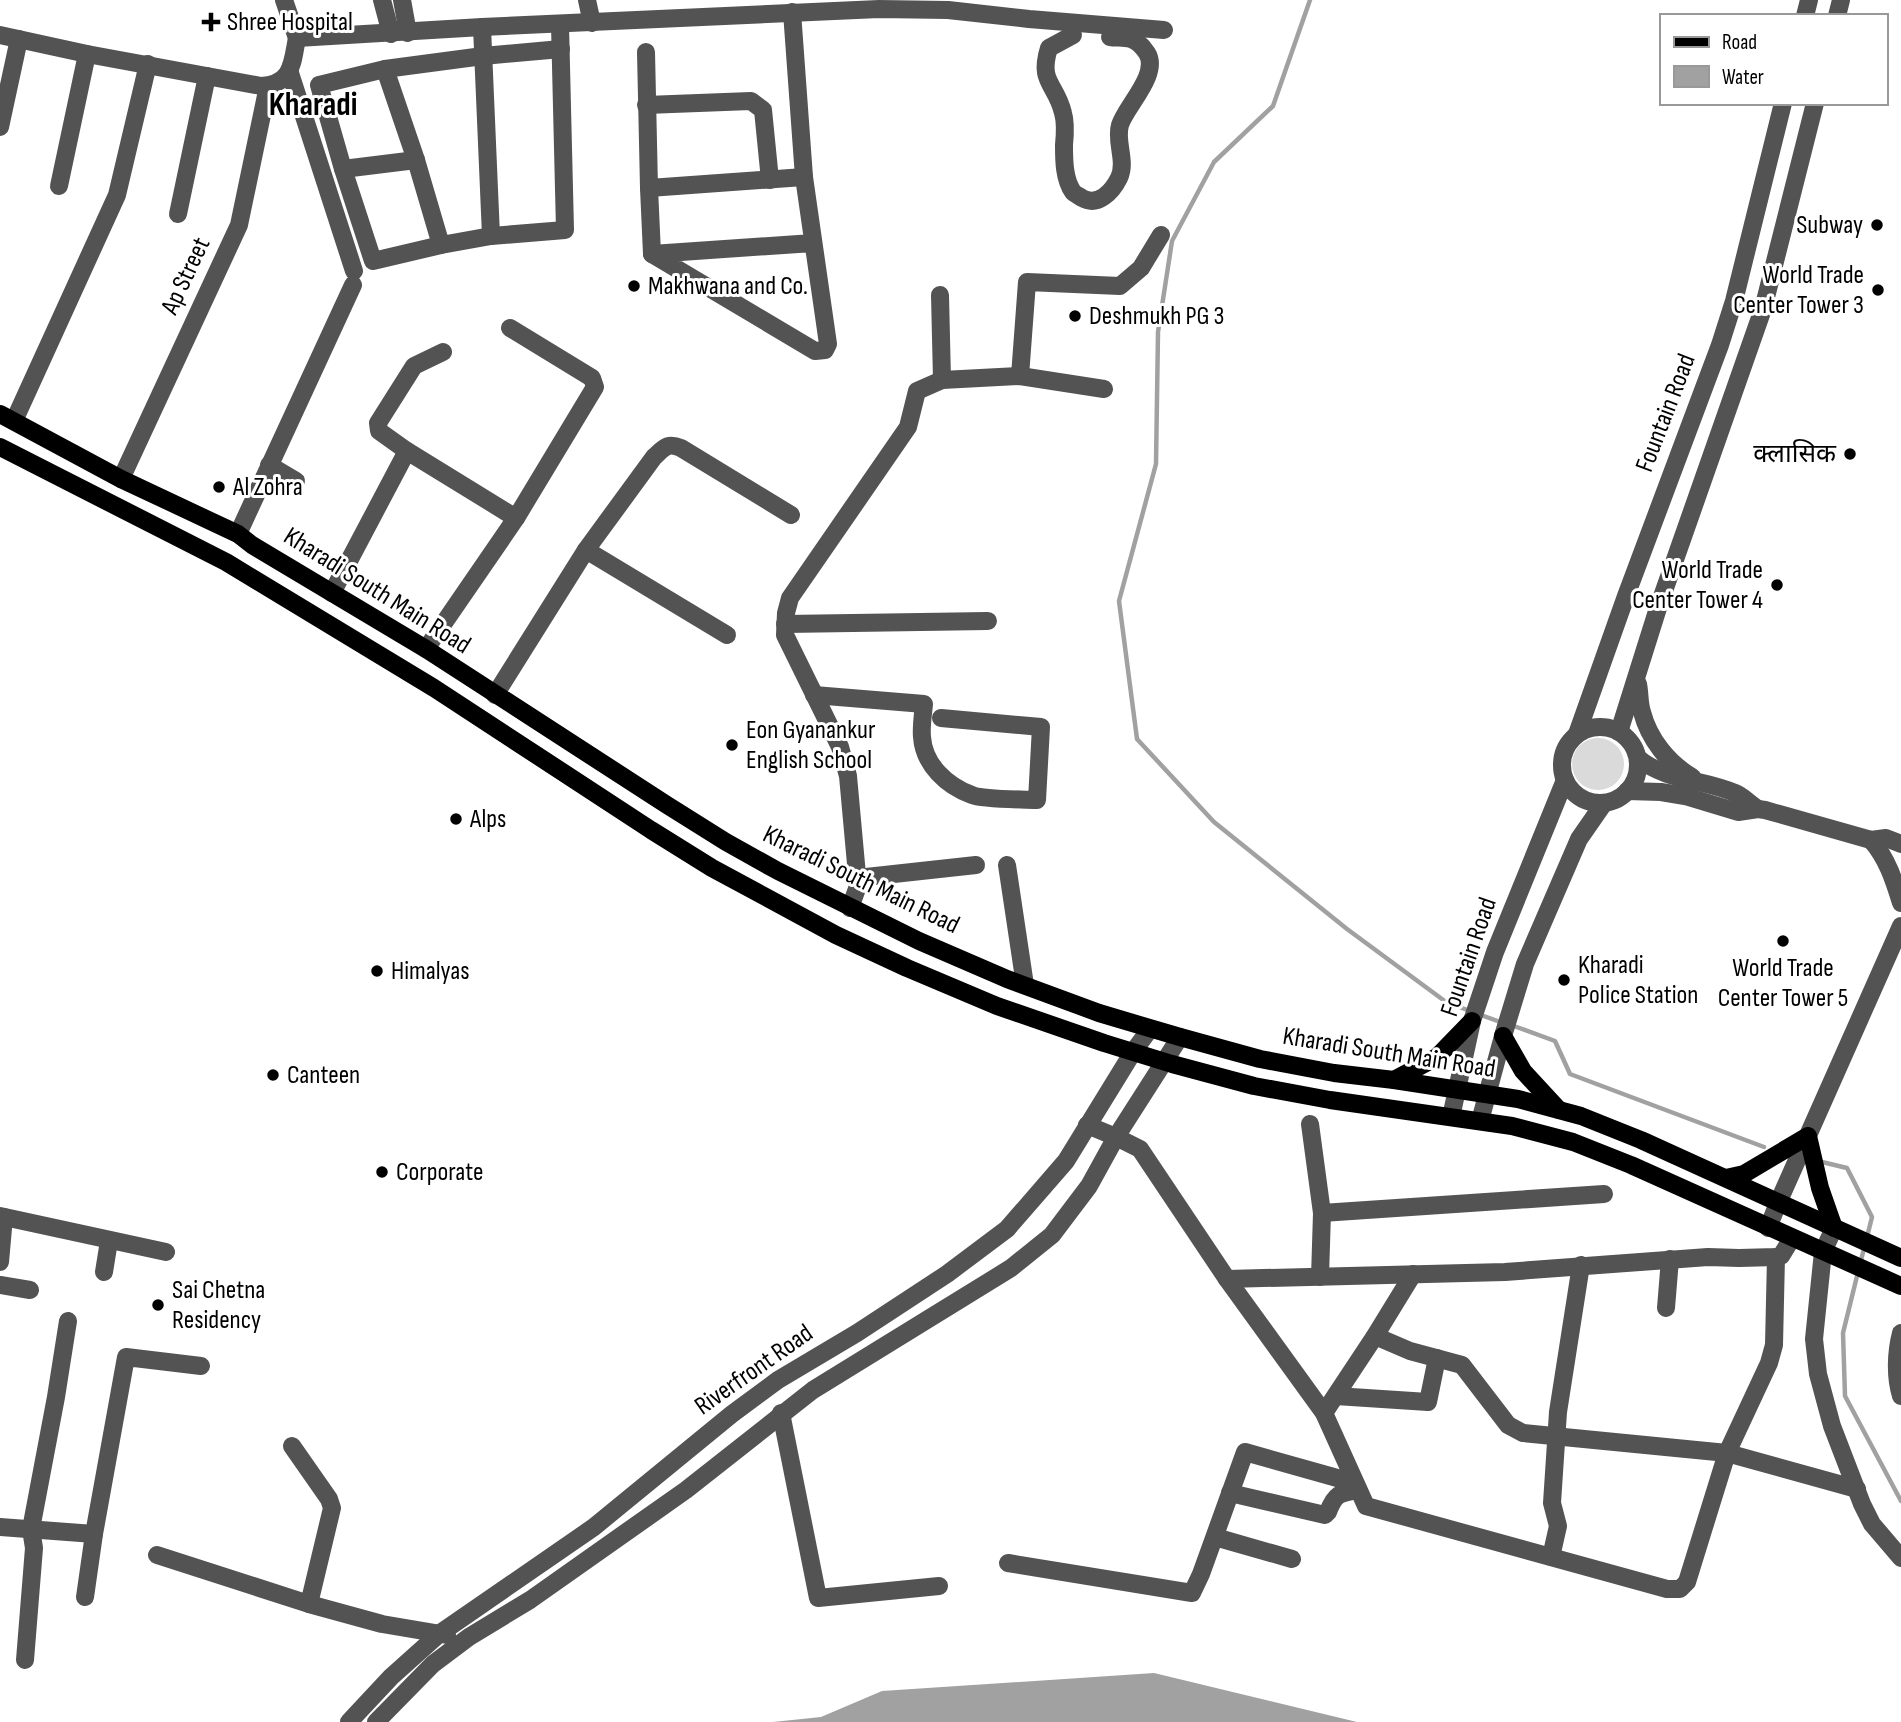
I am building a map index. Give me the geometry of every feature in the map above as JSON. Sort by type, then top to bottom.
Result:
[{"type":"main road","name":"Kharadi South Main Road","points":[[7,418],[121,479],[238,534],[426,649],[726,842],[850,908],[919,941],[1099,1013],[1260,1059],[1334,1073],[1518,1099],[1581,1116],[1888,1252]]},
{"type":"main road","name":"Kharadi South Main Road","points":[[0,447],[226,562],[434,688],[712,868],[848,941],[984,1001],[1133,1052],[1254,1086],[1330,1100],[1512,1126],[1573,1142],[1631,1165],[1901,1286]]},
{"type":"main road","points":[[1394,1080],[1437,1057],[1473,1019]]},
{"type":"main road","points":[[1504,1032],[1523,1072],[1559,1110]]},
{"type":"main road","points":[[1726,1178],[1744,1174],[1808,1136],[1820,1188],[1841,1232]]},
{"type":"main road","points":[[1872,1274],[1888,1252]]},
{"type":"street","points":[[238,534],[354,278],[290,73],[297,38],[284,0]]},
{"type":"street","points":[[382,0],[399,33]]},
{"type":"street","points":[[399,33],[402,0]]},
{"type":"street","points":[[587,0],[592,23]]},
{"type":"street","points":[[297,38],[560,25],[796,8],[950,5],[1073,29],[1090,34],[1131,39],[1143,46],[1150,57],[1143,86],[1120,124],[1121,174],[1114,187],[1103,198],[1087,201],[1074,193],[1066,173],[1063,113],[1046,78],[1045,60],[1049,48],[1073,29],[1164,30]]},
{"type":"street","points":[[652,254],[816,351],[825,350],[828,344],[804,177],[796,8]]},
{"type":"street","points":[[560,25],[561,49],[565,230],[491,236],[373,261],[343,169],[320,85],[385,69],[561,49]]},
{"type":"street","points":[[482,27],[491,236]]},
{"type":"street","points":[[0,35],[261,86],[268,86],[290,73]]},
{"type":"street","points":[[0,127],[19,39]]},
{"type":"street","points":[[646,52],[652,254]]},
{"type":"street","points":[[59,186],[87,54]]},
{"type":"street","points":[[7,418],[117,195],[148,64]]},
{"type":"street","points":[[385,69],[441,245]]},
{"type":"street","points":[[178,214],[207,76]]},
{"type":"street","name":"Ap Street","points":[[121,479],[239,225],[268,86]]},
{"type":"street","points":[[646,105],[751,101],[757,104],[763,110],[769,180]]},
{"type":"street","name":"Fountain Road","points":[[1451,1117],[1479,999],[1495,952],[1565,779],[1562,765],[1564,751],[1577,734],[1720,345],[1734,301],[1783,105]]},
{"type":"street","points":[[1619,732],[1658,608],[1763,309],[1814,105]]},
{"type":"street","points":[[343,169],[416,160]]},
{"type":"street","points":[[649,188],[804,177]]},
{"type":"street","points":[[1020,376],[1027,282],[1120,286],[1141,268],[1161,234]]},
{"type":"street","points":[[652,254],[813,243]]},
{"type":"street","points":[[940,295],[942,380]]},
{"type":"street","points":[[426,649],[516,518],[595,387],[592,378],[510,328]]},
{"type":"street","points":[[443,352],[414,366],[377,427],[382,434],[407,451],[516,518]]},
{"type":"street","points":[[850,908],[858,886],[848,776],[840,747],[785,635],[790,598],[908,427],[917,391],[942,380],[1020,376],[1104,389]]},
{"type":"street","points":[[495,695],[586,550],[653,457],[664,447],[673,445],[791,515]]},
{"type":"street","points":[[331,593],[407,451]]},
{"type":"street","points":[[270,465],[296,481]]},
{"type":"street","points":[[586,550],[727,635]]},
{"type":"street","points":[[785,624],[988,621]]},
{"type":"street","points":[[1637,676],[1641,710],[1655,743],[1679,769],[1701,782]]},
{"type":"street","points":[[814,695],[924,704],[924,749],[935,770],[946,780],[974,796],[1037,800],[1041,727],[941,718]]},
{"type":"street","points":[[1577,734],[1587,729],[1609,728],[1619,732],[1632,743],[1638,758],[1644,764],[1663,773],[1736,793],[1758,809],[1876,846],[1901,859]]},
{"type":"street","points":[[1565,779],[1577,796],[1590,802],[1613,801],[1627,791],[1636,776],[1638,758]]},
{"type":"street","points":[[1627,791],[1685,796],[1738,812],[1758,809]]},
{"type":"street","points":[[1480,1121],[1525,964],[1579,839],[1604,803]]},
{"type":"street","points":[[1876,846],[1886,838],[1901,844]]},
{"type":"street","points":[[1876,846],[1893,878],[1901,903]]},
{"type":"street","points":[[857,878],[976,865]]},
{"type":"street","points":[[1007,865],[1025,985]]},
{"type":"street","points":[[1769,1228],[1901,926]]},
{"type":"street","name":"Riverfront Road","points":[[349,1722],[391,1677],[439,1634],[594,1527],[732,1414],[778,1380],[857,1333],[947,1274],[1007,1229],[1066,1161],[1150,1029]]},
{"type":"street","name":"Riverfront Road","points":[[376,1722],[433,1664],[468,1637],[530,1600],[616,1540],[813,1390],[1011,1268],[1052,1236],[1088,1186],[1180,1037]]},
{"type":"street","points":[[1310,1124],[1322,1213],[1320,1277]]},
{"type":"street","points":[[1087,1125],[1140,1149],[1227,1279],[1324,1413],[1366,1506],[1667,1589],[1681,1589],[1687,1583],[1727,1453],[1769,1363],[1774,1345],[1776,1257]]},
{"type":"street","points":[[1322,1213],[1604,1194]]},
{"type":"street","points":[[0,1262],[2,1217],[166,1252]]},
{"type":"street","points":[[1841,1232],[1823,1252],[1814,1339],[1818,1374],[1832,1426],[1872,1524],[1901,1558]]},
{"type":"street","points":[[1227,1279],[1505,1272],[1670,1259],[1776,1257],[1781,1256],[1792,1238]]},
{"type":"street","points":[[104,1272],[109,1241]]},
{"type":"street","points":[[1666,1308],[1670,1259]]},
{"type":"street","points":[[1551,1557],[1558,1526],[1552,1503],[1558,1412],[1581,1265]]},
{"type":"street","points":[[1324,1413],[1413,1274]]},
{"type":"street","points":[[0,1284],[30,1290]]},
{"type":"street","points":[[25,1660],[34,1548],[31,1529],[68,1321]]},
{"type":"street","points":[[1901,1333],[1897,1357],[1901,1396]]},
{"type":"street","points":[[1375,1336],[1410,1351],[1462,1365],[1508,1425],[1523,1433],[1727,1453],[1857,1489]]},
{"type":"street","points":[[85,1597],[93,1534],[126,1357],[201,1366]]},
{"type":"street","points":[[1336,1396],[1428,1402],[1437,1358]]},
{"type":"street","points":[[781,1413],[818,1598],[939,1586]]},
{"type":"street","points":[[292,1446],[330,1499],[332,1508],[309,1604]]},
{"type":"street","points":[[1008,1563],[1192,1593],[1245,1452],[1357,1487]]},
{"type":"street","points":[[1230,1493],[1325,1515],[1336,1496],[1357,1487]]},
{"type":"street","points":[[0,1527],[93,1534]]},
{"type":"street","points":[[1215,1537],[1292,1559]]},
{"type":"street","points":[[157,1555],[309,1604],[382,1624],[468,1637]]},
{"type":"shaded area","points":[[1598,738],[1617,745],[1624,764],[1617,783],[1598,790],[1579,783],[1572,764],[1579,745]]},
{"type":"water","points":[[1154,1673],[1357,1722],[773,1722],[821,1717],[882,1691]]},
{"type":"waterway","points":[[1310,0],[1273,106],[1214,162],[1172,241],[1158,332],[1156,464],[1119,601],[1137,739],[1214,822],[1347,929],[1446,1002],[1470,1011]]},
{"type":"waterway","points":[[1478,1014],[1503,1023]]},
{"type":"waterway","points":[[1511,1025],[1555,1041],[1570,1074],[1764,1147]]},
{"type":"waterway","points":[[1822,1162],[1847,1168],[1872,1217],[1867,1237]]},
{"type":"waterway","points":[[1860,1264],[1865,1245]]},
{"type":"waterway","points":[[1858,1272],[1843,1333],[1845,1396],[1901,1501]]},
{"type":"place","name":"Shree Hospital","points":[[211,22]]},
{"type":"place","name":"Subway","points":[[1877,225]]},
{"type":"place","name":"Makhwana and Co.","points":[[634,286]]},
{"type":"place","name":"World Trade Center Tower 3","points":[[1878,290]]},
{"type":"place","name":"Deshmukh PG 3","points":[[1075,316]]},
{"type":"place","name":"क्लासिक","points":[[1850,454]]},
{"type":"place","name":"Al Zohra","points":[[219,487]]},
{"type":"place","name":"World Trade Center Tower 4","points":[[1777,585]]},
{"type":"place","name":"Eon Gyanankur English School","points":[[732,745]]},
{"type":"place","name":"Alps","points":[[456,819]]},
{"type":"place","name":"World Trade Center Tower 5","points":[[1783,941]]},
{"type":"place","name":"Himalyas","points":[[377,971]]},
{"type":"place","name":"Kharadi Police Station","points":[[1564,980]]},
{"type":"place","name":"Canteen","points":[[273,1075]]},
{"type":"place","name":"Corporate","points":[[382,1172]]},
{"type":"place","name":"Sai Chetna Residency","points":[[158,1305]]},
{"type":"district","name":"Kharadi","points":[[313,105]]}]
